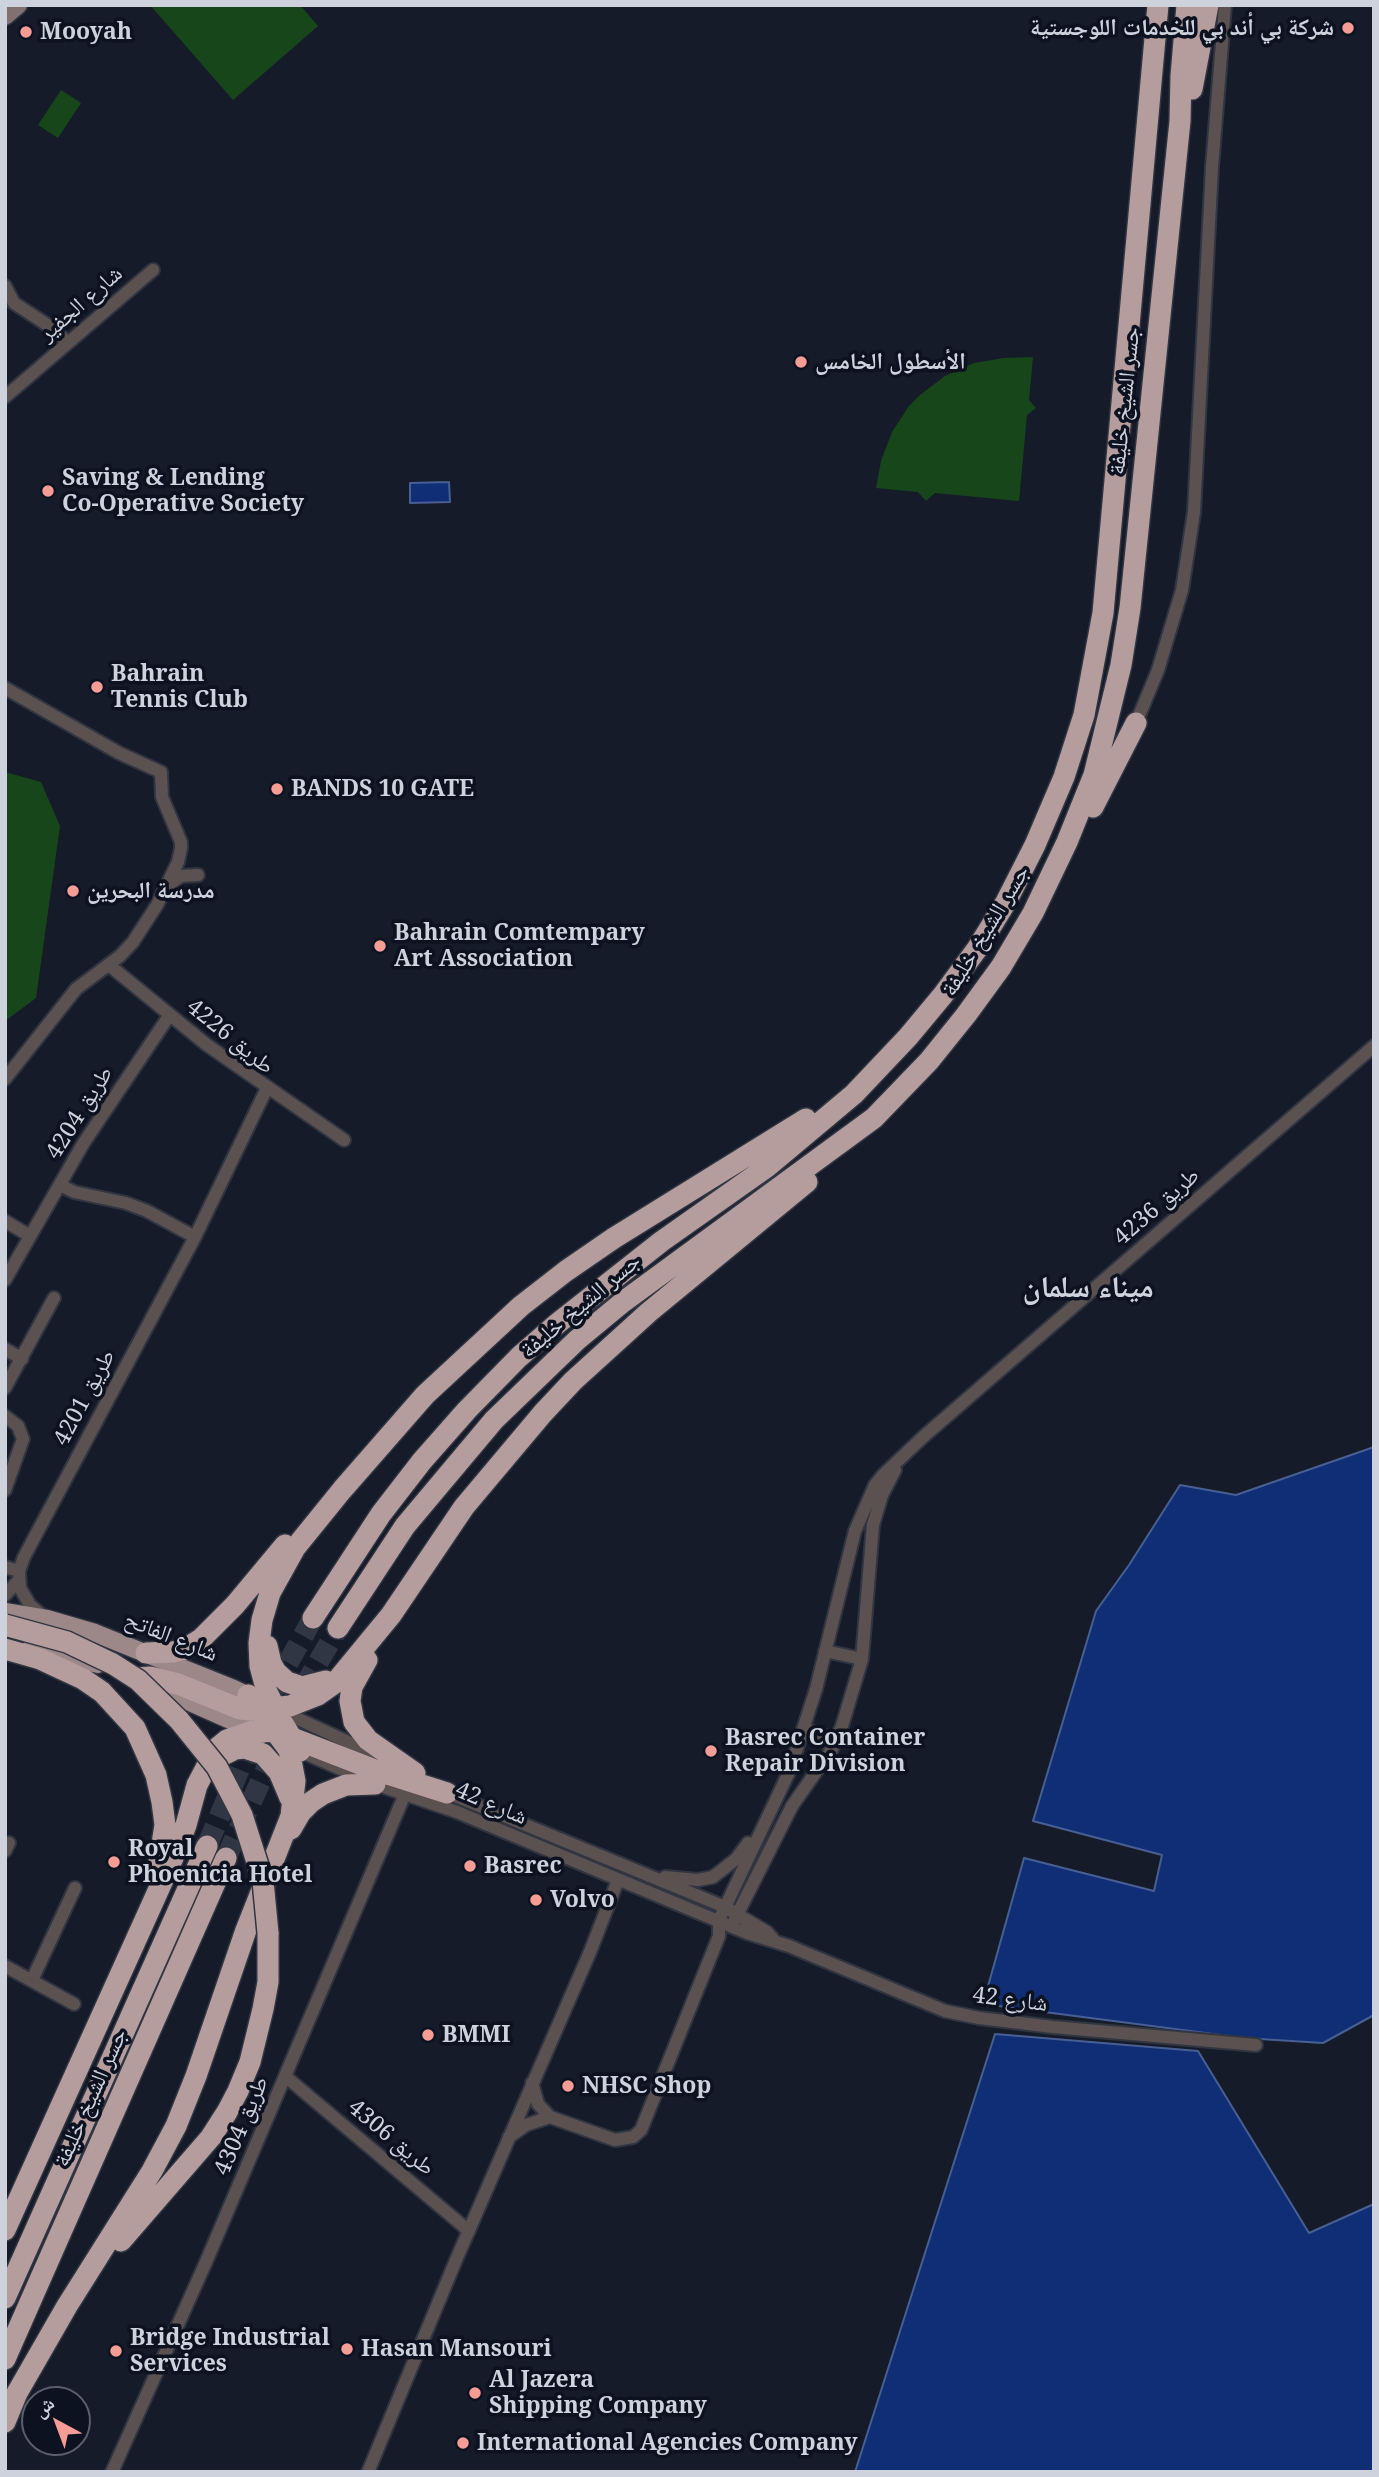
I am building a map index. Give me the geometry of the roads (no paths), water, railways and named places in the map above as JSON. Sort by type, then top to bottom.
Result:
[{"type":"highway","name":"جسر الشيخ خليفة","points":[[313,1618],[381,1514],[422,1461],[467,1410],[558,1322],[804,1137],[882,1066],[943,995],[977,949],[1006,901],[1060,789],[1084,715],[1103,613],[1158,5]]},
{"type":"highway","name":"جسر الشيخ خليفة","points":[[338,1628],[405,1526],[494,1420],[577,1340],[666,1268],[874,1118],[929,1061],[966,1016],[1001,967],[1033,913],[1067,842],[1094,775],[1125,642],[1180,121],[1187,5]]},
{"type":"highway","points":[[1180,121],[1191,92],[1208,5]]},
{"type":"highway","points":[[1067,842],[1087,817],[1101,793],[1136,723]]},
{"type":"highway","points":[[50,2339],[74,2294],[152,2171],[176,2126],[246,1930],[291,1816],[293,1765],[273,1726],[260,1666],[259,1643],[270,1593],[295,1548],[342,1490],[435,1385],[512,1315],[566,1271],[667,1204],[802,1122],[856,1078],[882,1066]]},
{"type":"highway","points":[[5,2230],[181,1837],[205,1767],[215,1749],[227,1740],[273,1726],[290,1706],[318,1695],[335,1683],[391,1615],[464,1507],[507,1454],[573,1381],[649,1312],[836,1157],[874,1118]]},
{"type":"highway","points":[[146,1653],[185,1649],[201,1639],[218,1624],[312,1515],[342,1490]]},
{"type":"highway","points":[[391,1615],[352,1687],[351,1713],[359,1731],[368,1740],[415,1773]]},
{"type":"highway","points":[[262,1620],[271,1663],[282,1678],[295,1685],[302,1687],[328,1680],[353,1662]]},
{"type":"highway","points":[[5,1625],[67,1642],[113,1664],[162,1700],[186,1728],[217,1767],[242,1815],[263,1881],[268,1933],[268,1982],[258,2034],[250,2062],[227,2112],[197,2154],[93,2275],[17,2393],[5,2422]]},
{"type":"highway","points":[[5,1648],[62,1667],[102,1692],[135,1728],[147,1752],[156,1775],[164,1825],[163,1848],[142,1925]]},
{"type":"highway","points":[[137,1678],[163,1679],[240,1709],[375,1770],[447,1793]]},
{"type":"highway","points":[[205,1767],[234,1749],[255,1750],[271,1761],[279,1772],[293,1803]]},
{"type":"highway","points":[[276,1856],[301,1812],[311,1802],[334,1788],[375,1784]]},
{"type":"highway","name":"جسر الشيخ خليفة","points":[[5,2298],[206,1846]]},
{"type":"highway","name":"جسر الشيخ خليفة","points":[[5,2359],[226,1858]]},
{"type":"main road","name":"شارع الفاتح","points":[[5,1612],[47,1619],[95,1633],[146,1653],[273,1726]]},
{"type":"main road","points":[[5,1648],[32,1650],[93,1662],[137,1678]]},
{"type":"street","points":[[5,16],[18,5]]},
{"type":"street","points":[[1136,723],[1158,670],[1181,590],[1194,512],[1212,167],[1225,5]]},
{"type":"street","name":"شارع الجفير","points":[[5,397],[153,270]]},
{"type":"street","points":[[5,286],[14,303],[52,328],[68,344]]},
{"type":"street","points":[[5,688],[119,753],[161,772],[162,797],[181,842],[178,862],[144,926],[120,956],[76,989],[5,1079]]},
{"type":"street","points":[[165,888],[181,876],[198,875]]},
{"type":"street","name":"طريق 4226","points":[[109,965],[169,1016],[267,1088],[195,1237]]},
{"type":"street","name":"طريق 4204","points":[[5,1280],[112,1099],[169,1016]]},
{"type":"street","name":"طريق 4236","points":[[725,1907],[790,1770],[805,1729],[849,1549],[862,1511],[875,1485],[904,1454],[1374,1046]]},
{"type":"street","points":[[267,1088],[344,1140]]},
{"type":"street","points":[[60,1185],[74,1192],[126,1203],[147,1211],[195,1237]]},
{"type":"street","points":[[5,1221],[30,1236]]},
{"type":"street","name":"طريق 4201","points":[[5,1595],[19,1576],[41,1523],[195,1237]]},
{"type":"street","points":[[5,1388],[54,1298]]},
{"type":"street","points":[[5,1349],[22,1359]]},
{"type":"street","points":[[5,1416],[18,1426],[23,1439],[5,1490]]},
{"type":"street","name":"طريق 4236","points":[[738,1913],[792,1806],[836,1741],[862,1658],[873,1525],[882,1495],[904,1454]]},
{"type":"street","points":[[5,1567],[19,1576],[30,1605],[47,1619]]},
{"type":"street","points":[[825,1651],[862,1658]]},
{"type":"street","name":"شارع 42","points":[[273,1726],[375,1784],[457,1812],[937,2009],[1054,2027],[1256,2045]]},
{"type":"street","name":"شارع الفاتح","points":[[273,1726],[312,1727]]},
{"type":"street","name":"شارع 42","points":[[312,1727],[415,1773],[447,1793],[738,1913],[767,1932],[773,1940]]},
{"type":"street","points":[[805,1729],[836,1741]]},
{"type":"street","name":"طريق 4304","points":[[112,2472],[193,2292],[405,1794]]},
{"type":"street","points":[[649,1875],[684,1880],[713,1877],[736,1859],[765,1820]]},
{"type":"street","points":[[513,1836],[519,1823]]},
{"type":"street","points":[[368,2472],[508,2138],[590,1952],[618,1880]]},
{"type":"street","points":[[32,1980],[75,1888]]},
{"type":"street","points":[[533,2083],[538,2104],[550,2117],[615,2140],[633,2137],[644,2127],[719,1936],[719,1920],[725,1907]]},
{"type":"street","points":[[719,1936],[732,1926],[738,1913]]},
{"type":"street","points":[[5,1966],[74,2004]]},
{"type":"street","name":"طريق 4306","points":[[285,2076],[469,2231]]},
{"type":"street","points":[[508,2138],[526,2125],[550,2117]]},
{"type":"water","points":[[449,482],[450,502],[410,503],[410,483]]},
{"type":"water","points":[[1374,1447],[1374,2015],[1323,2043],[1244,2038],[983,2004],[1024,1858],[1154,1891],[1162,1855],[1033,1821],[1096,1611],[1180,1485],[1236,1495]]},
{"type":"water","points":[[995,2034],[1198,2051],[1309,2233],[1374,2204],[1374,2472],[855,2472]]},
{"type":"tunnel","points":[[273,1690],[313,1618]]},
{"type":"tunnel","points":[[226,1858],[301,1692],[338,1628]]},
{"type":"tunnel","points":[[207,1846],[255,1732]]},
{"type":"place","name":"شركة بي أند بي للخدمات اللوجستية","points":[[1348,28]]},
{"type":"place","name":"Mooyah","points":[[26,32]]},
{"type":"place","name":"الأسطول الخامس","points":[[801,362]]},
{"type":"place","name":"Saving & Lending Co-Operative Society","points":[[48,491]]},
{"type":"place","name":"Bahrain Tennis Club","points":[[97,687]]},
{"type":"place","name":"BANDS 10 GATE","points":[[277,789]]},
{"type":"place","name":"مدرسة البحرين","points":[[73,891]]},
{"type":"place","name":"Bahrain Comtempary Art Association","points":[[380,946]]},
{"type":"place","name":"Basrec Container Repair Division","points":[[711,1751]]},
{"type":"place","name":"Royal Phoenicia Hotel","points":[[114,1862]]},
{"type":"place","name":"Basrec","points":[[470,1866]]},
{"type":"place","name":"Volvo","points":[[536,1900]]},
{"type":"place","name":"BMMI","points":[[428,2035]]},
{"type":"place","name":"NHSC Shop","points":[[568,2086]]},
{"type":"place","name":"Hasan Mansouri","points":[[347,2349]]},
{"type":"place","name":"Bridge Industrial Services","points":[[116,2351]]},
{"type":"place","name":"Al Jazera Shipping Company","points":[[475,2393]]},
{"type":"place","name":"International Agencies Company","points":[[463,2443]]},
{"type":"district","name":"ميناء سلمان","points":[[1088,1288]]}]
